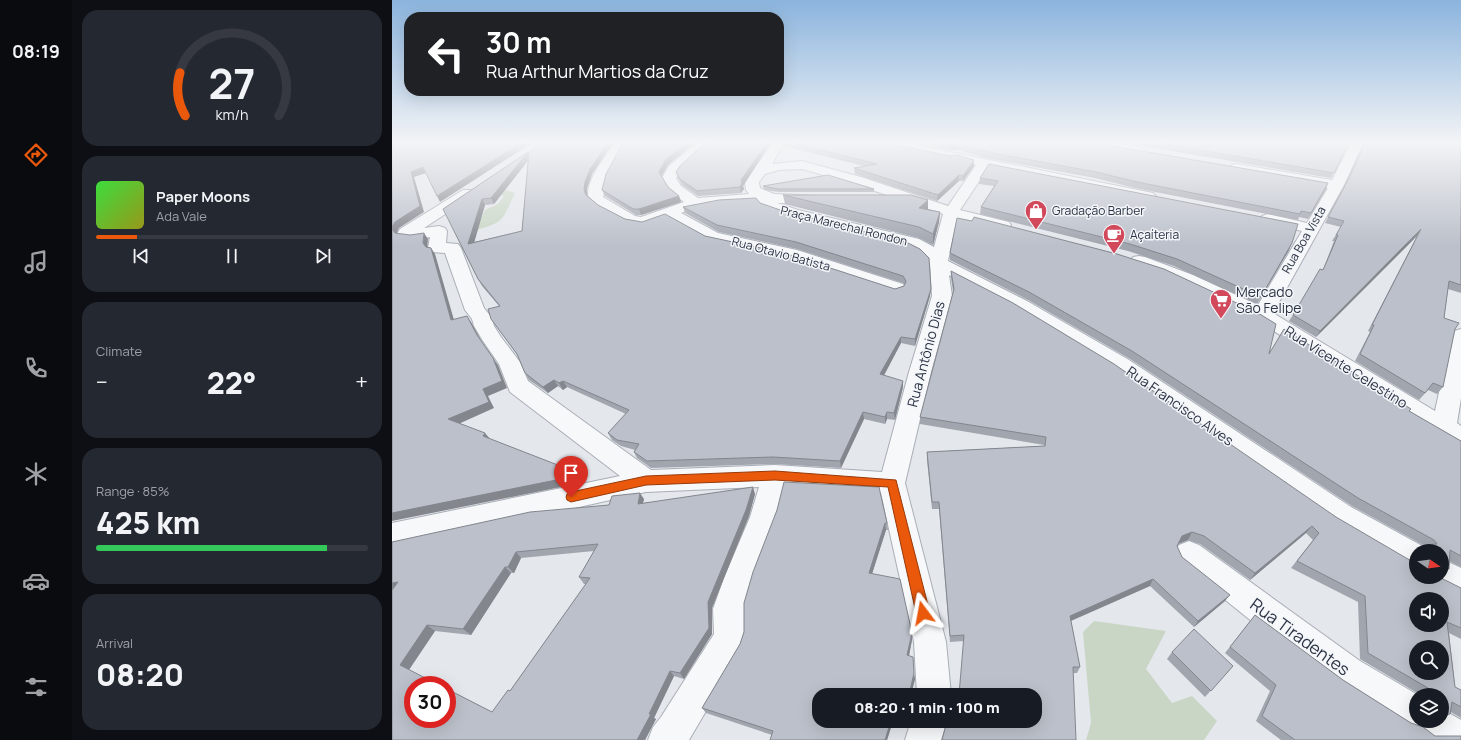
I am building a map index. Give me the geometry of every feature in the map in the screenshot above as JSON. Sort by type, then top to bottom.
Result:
[{"type":"street","name":"Praça Marechal Rondon","points":[[601,178],[597,184],[594,197],[630,220],[648,221],[695,204],[724,202],[743,198],[779,199]]},
{"type":"street","points":[[669,178],[676,189],[695,204]]},
{"type":"street","points":[[755,178],[752,182],[753,190],[758,194],[779,199],[825,199]]},
{"type":"street","points":[[847,178],[951,212],[1023,231]]},
{"type":"street","name":"Rua Antônio Dias","points":[[892,483],[920,372],[942,296],[939,263],[951,212],[974,178]]},
{"type":"street","points":[[1064,178],[1166,199]]},
{"type":"street","points":[[1297,178],[1337,184]]},
{"type":"street","name":"Rua Boa Vista","points":[[1262,315],[1310,228],[1340,178]]},
{"type":"street","points":[[398,235],[478,186]]},
{"type":"street","name":"Praça Marechal Rondon","points":[[743,198],[793,214],[913,243],[927,250],[939,263]]},
{"type":"street","points":[[871,199],[910,199]]},
{"type":"street","name":"Rua Otavio Batista","points":[[670,213],[692,227],[713,237],[791,254],[896,288]]},
{"type":"street","points":[[1257,217],[1310,228]]},
{"type":"street","points":[[398,235],[414,235],[439,231],[437,248],[452,248],[475,310],[482,318],[484,326],[493,341],[509,362],[518,386],[646,481]]},
{"type":"street","name":"Rua Vicente Celestino","points":[[1122,256],[1187,279],[1262,315],[1452,433]]},
{"type":"street","name":"Rua Francisco Alves","points":[[939,263],[1020,305],[1122,365],[1341,515],[1409,554]]},
{"type":"street","points":[[1452,433],[1461,336]]},
{"type":"street","points":[[666,740],[674,730],[730,638],[729,609],[739,578],[764,516],[775,476]]},
{"type":"street","points":[[392,536],[646,481],[775,476],[892,483],[930,642],[933,688]]},
{"type":"street","name":"Rua Tiradentes","points":[[1189,554],[1280,624],[1348,673],[1409,710]]},
{"type":"street","points":[[1449,577],[1461,584]]},
{"type":"street","points":[[923,740],[927,728]]},
{"type":"street","points":[[1440,728],[1460,740]]},
{"type":"green space","points":[[503,189],[515,193],[505,214],[498,222],[476,230],[485,210],[498,204],[504,196],[496,193]]},
{"type":"green space","points":[[1094,621],[1166,631],[1146,669],[1172,703],[1192,696],[1217,721],[1204,740],[1086,740],[1091,723],[1083,632]]},
{"type":"building","points":[[392,178],[412,178],[420,206],[395,222],[392,227]]},
{"type":"building","points":[[428,178],[466,178],[437,196]]},
{"type":"building","points":[[490,178],[507,178],[491,198],[482,199],[468,244],[522,231],[527,178],[587,178],[584,190],[586,195],[598,205],[625,219],[642,222],[665,214],[705,236],[784,253],[895,289],[904,286],[906,281],[903,276],[796,242],[717,225],[683,207],[719,200],[756,198],[760,203],[786,212],[906,242],[920,249],[929,258],[931,289],[915,339],[901,337],[880,374],[903,381],[894,413],[887,412],[885,417],[863,412],[840,461],[773,457],[647,461],[634,452],[639,444],[617,440],[608,433],[629,410],[563,381],[559,383],[554,380],[543,387],[525,373],[517,354],[491,319],[488,309],[500,306],[478,279],[443,209]]},
{"type":"building","points":[[605,178],[662,178],[668,187],[679,196],[639,209],[633,209],[602,190]]},
{"type":"building","points":[[679,178],[743,178],[740,187],[697,191]]},
{"type":"building","points":[[813,178],[836,178],[874,189],[778,189],[763,186]]},
{"type":"building","points":[[884,178],[956,178],[938,195]]},
{"type":"building","points":[[980,178],[1059,178],[1298,224],[1292,243],[1261,297],[1177,259],[1130,244],[981,207],[998,181]]},
{"type":"building","points":[[1119,178],[1296,178],[1328,183],[1311,213],[1301,211],[1300,214]]},
{"type":"building","points":[[1349,178],[1461,178],[1461,285],[1449,281],[1444,318],[1459,323],[1455,329],[1443,387],[1433,383],[1425,393],[1360,354],[1374,325],[1372,325],[1421,229],[1320,331],[1293,315],[1320,269],[1323,270],[1338,235],[1336,235],[1344,221],[1328,217]]},
{"type":"building","points":[[783,195],[911,195],[928,200],[919,208],[940,212],[933,234],[919,227]]},
{"type":"building","points":[[974,217],[1117,254],[1164,269],[1258,313],[1276,324],[1269,354],[1284,329],[1411,409],[1409,411],[1461,441],[1461,556],[1450,550],[1449,569],[1449,544],[1437,544],[1434,540],[1358,498],[1132,351],[1029,292],[950,253],[957,218],[972,221]]},
{"type":"building","points":[[392,229],[395,233],[410,235],[424,233],[423,243],[426,247],[431,248],[451,320],[467,316],[477,335],[493,358],[502,381],[483,389],[489,402],[448,419],[485,433],[483,436],[568,469],[556,480],[392,513]]},
{"type":"building","points":[[951,271],[1013,303],[1114,364],[1336,517],[1409,560],[1409,584],[1449,584],[1449,582],[1461,588],[1461,628],[1449,623],[1449,592],[1409,592],[1409,632],[1448,632],[1455,687],[1461,690],[1461,707],[1452,702],[1449,714],[1449,688],[1428,688],[1414,680],[1449,680],[1449,640],[1409,640],[1409,677],[1368,653],[1365,596],[1297,561],[1319,533],[1312,526],[1255,573],[1204,536],[1192,532],[1182,536],[1177,546],[1182,557],[1230,595],[1198,621],[1153,579],[1070,616],[1080,667],[1073,667],[1076,740],[942,740],[945,728],[1042,728],[1042,688],[960,688],[964,635],[950,636],[939,502],[932,502],[927,452],[1045,446],[1046,437],[920,417],[954,289]]},
{"type":"building","points":[[784,482],[879,487],[887,523],[885,523],[869,573],[900,579],[912,633],[907,655],[913,657],[914,673],[911,688],[812,688],[812,728],[889,728],[885,740],[770,740],[773,731],[702,708],[740,644],[744,632],[744,603],[753,572],[777,510]]},
{"type":"building","points":[[753,487],[746,510],[708,602],[709,628],[680,673],[670,671],[649,714],[651,714],[637,740],[392,740],[392,590],[398,582],[392,583],[392,542],[530,512],[609,505],[612,496],[640,493],[638,504]],"holes":[[[598,544],[579,577],[590,578],[510,691],[508,690],[492,712],[456,694],[456,728],[404,728],[404,676],[421,676],[400,665],[427,625],[463,629],[505,567],[508,567],[516,552]]]},
{"type":"building","points":[[1255,615],[1343,680],[1409,722],[1409,728],[1424,728],[1435,736],[1461,736],[1461,740],[1295,740],[1262,716],[1276,685],[1230,647]]},
{"type":"building","points":[[1194,629],[1233,666],[1211,691],[1172,652]]},
{"type":"place","name":"Gradação Barber","points":[[1036,230]]},
{"type":"place","name":"Açaíteria","points":[[1114,254]]},
{"type":"place","name":"Mercado São Felipe","points":[[1221,320]]},
{"type":"route","points":[[571,497],[646,481],[775,476],[892,483],[923,613]]}]
